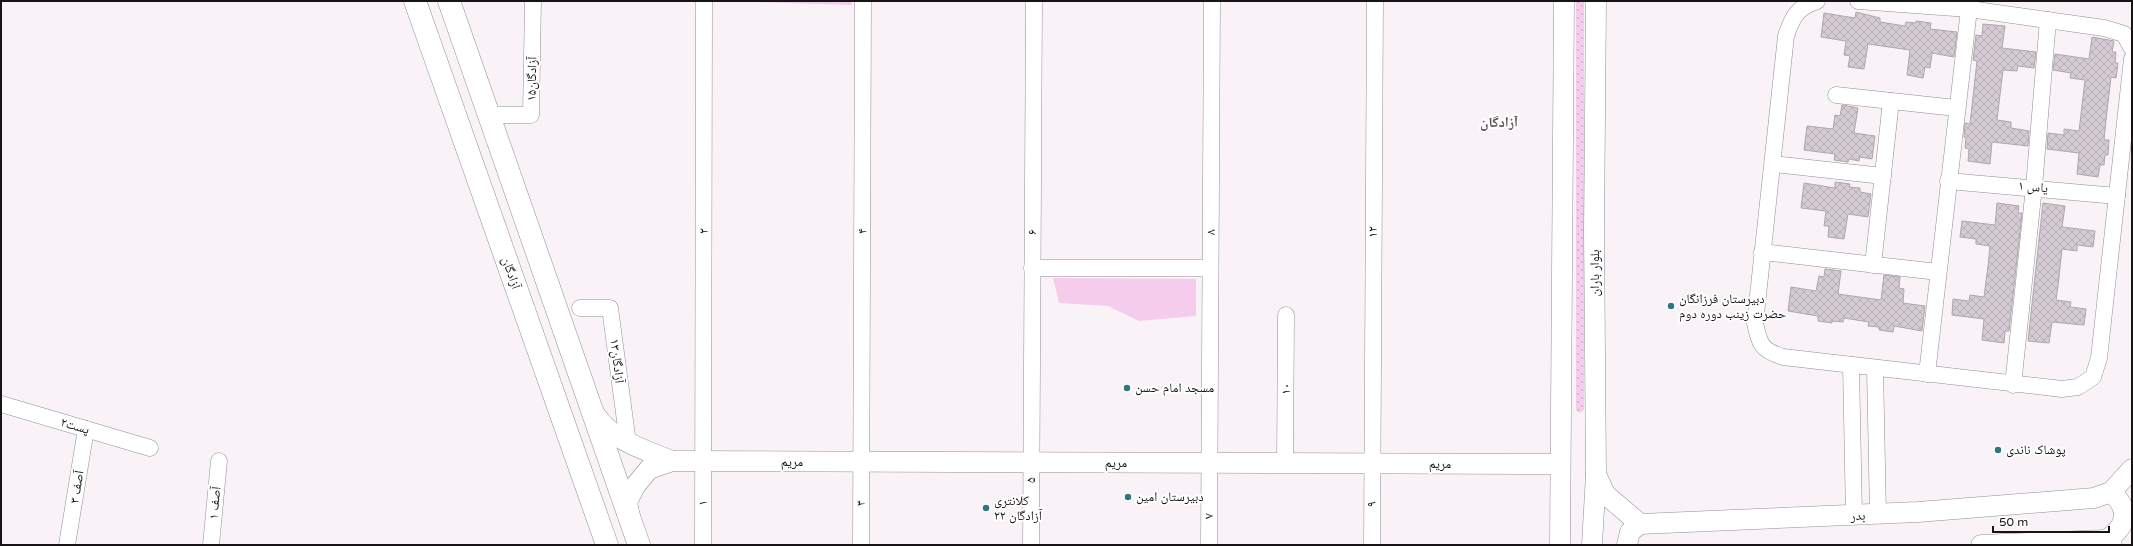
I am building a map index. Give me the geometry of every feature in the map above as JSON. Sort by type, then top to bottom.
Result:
[{"type":"main road","name":"آزادگان","points":[[415,1],[607,545]]},
{"type":"main road","points":[[449,1],[640,545]]},
{"type":"street","name":"آزادگان۱۵","points":[[489,115],[531,115],[533,1]]},
{"type":"street","name":"۲","points":[[704,1],[704,461]]},
{"type":"street","name":"۴","points":[[861,462],[863,1]]},
{"type":"street","name":"۶","points":[[1031,462],[1034,1]]},
{"type":"street","name":"۸","points":[[1209,463],[1212,1]]},
{"type":"street","name":"۱۲","points":[[1372,463],[1374,1]]},
{"type":"street","points":[[1560,545],[1564,1]]},
{"type":"street","name":"بلوار باران","points":[[1592,545],[1596,474],[1594,231],[1596,1]]},
{"type":"street","points":[[1817,1],[1807,4],[1792,18],[1786,36],[1755,323],[1759,340],[1768,352],[1783,358],[2013,385],[2062,389],[2078,387],[2093,377],[2099,358],[2132,59]]},
{"type":"street","points":[[1858,1],[1969,9],[2104,28],[2124,34],[2132,49]]},
{"type":"street","points":[[1927,374],[1956,108],[1969,9]]},
{"type":"street","points":[[2013,385],[2034,187],[2048,20]]},
{"type":"street","points":[[1836,95],[1956,108]]},
{"type":"street","points":[[1873,265],[1891,101]]},
{"type":"street","points":[[1773,164],[1883,176]]},
{"type":"street","name":"یاس ۱","points":[[1948,180],[2117,196]]},
{"type":"street","points":[[1562,230],[1594,231]]},
{"type":"street","points":[[1762,252],[1938,272]]},
{"type":"street","points":[[1032,268],[1210,268]]},
{"type":"street","name":"آزادگان۱۳","points":[[580,308],[610,308],[628,443]]},
{"type":"street","name":"۱۰","points":[[1285,463],[1286,315]]},
{"type":"street","points":[[1851,365],[1854,516]]},
{"type":"street","points":[[1875,368],[1878,514]]},
{"type":"street","name":"پست۲","points":[[1,404],[150,448]]},
{"type":"street","points":[[592,408],[602,425],[619,438],[672,461]]},
{"type":"street","name":"۳ آصف","points":[[68,545],[86,429]]},
{"type":"street","points":[[1853,453],[1877,455]]},
{"type":"street","name":"۱ آصف","points":[[211,545],[219,461]]},
{"type":"street","name":"مریم","points":[[672,461],[1560,464]]},
{"type":"street","points":[[631,522],[627,502],[635,486],[649,469],[672,461]]},
{"type":"street","name":"۱","points":[[703,545],[704,461]]},
{"type":"street","name":"۳","points":[[861,462],[861,545]]},
{"type":"street","name":"۵","points":[[1031,462],[1031,545]]},
{"type":"street","name":"۷","points":[[1209,463],[1209,545]]},
{"type":"street","name":"۹","points":[[1372,463],[1372,545]]},
{"type":"street","name":"بدر","points":[[1640,524],[1854,516],[2094,498],[2111,492],[2132,470]]},
{"type":"street","points":[[1596,474],[1605,494],[1640,524],[1630,532],[1627,545]]},
{"type":"street","points":[[1981,545],[2109,542],[2123,523],[2124,511],[2119,500],[2111,492]]},
{"type":"shaded area","points":[[719,1],[852,1],[852,5]]},
{"type":"shaded area","points":[[1576,1],[1584,1],[1584,410],[1580,413],[1576,410]]},
{"type":"shaded area","points":[[1053,278],[1196,279],[1196,316],[1139,321],[1108,306],[1059,303]]},
{"type":"building","points":[[1856,12],[1880,18],[1880,22],[1905,26],[1906,22],[1916,23],[1916,21],[1931,23],[1930,29],[1957,32],[1954,57],[1932,53],[1930,68],[1925,67],[1923,78],[1907,75],[1910,50],[1868,44],[1864,69],[1848,67],[1850,56],[1844,55],[1846,41],[1821,37],[1824,13],[1855,18]]},
{"type":"building","points":[[1983,24],[2005,26],[2002,48],[2036,52],[2034,68],[2018,66],[2017,71],[2003,70],[1997,120],[2011,122],[2011,128],[2029,131],[2028,146],[1992,142],[1990,164],[1968,161],[1969,149],[1965,148],[1966,138],[1964,137],[1965,123],[1970,124],[1977,61],[1973,60],[1976,35],[1982,36]]},
{"type":"building","points":[[2092,37],[2114,41],[2112,52],[2116,52],[2115,63],[2118,63],[2116,78],[2111,77],[2106,120],[2104,140],[2109,140],[2108,155],[2105,155],[2104,165],[2100,165],[2098,177],[2077,174],[2079,153],[2047,149],[2048,133],[2064,135],[2064,129],[2079,131],[2085,80],[2070,78],[2071,73],[2053,70],[2055,54],[2089,59]]},
{"type":"building","points":[[1842,105],[1858,108],[1854,133],[1875,136],[1872,159],[1860,157],[1859,161],[1849,159],[1848,162],[1834,160],[1835,154],[1804,150],[1807,126],[1833,129],[1835,115],[1840,116]]},
{"type":"building","points":[[1835,182],[1850,184],[1849,187],[1860,188],[1860,192],[1871,194],[1868,217],[1848,214],[1844,239],[1828,237],[1829,226],[1824,226],[1826,211],[1801,208],[1804,183],[1835,188]]},
{"type":"building","points":[[1997,203],[2019,206],[2018,213],[2022,213],[2009,331],[2005,331],[2004,343],[1982,340],[1984,319],[1952,315],[1953,299],[1969,301],[1970,295],[1984,297],[1988,266],[1990,246],[1976,244],[1976,239],[1960,237],[1962,221],[1995,225]]},
{"type":"building","points":[[2043,203],[2065,206],[2062,227],[2095,231],[2093,247],[2077,245],[2077,251],[2062,249],[2056,300],[2071,302],[2070,307],[2086,309],[2084,325],[2052,322],[2049,343],[2028,341]]},
{"type":"building","points":[[1825,269],[1841,271],[1838,294],[1881,300],[1884,275],[1900,277],[1899,288],[1904,289],[1903,303],[1925,306],[1922,331],[1894,326],[1893,332],[1879,330],[1879,327],[1868,326],[1869,322],[1844,318],[1843,322],[1832,321],[1832,323],[1818,321],[1818,316],[1788,311],[1791,287],[1816,291],[1819,276],[1824,277]]},
{"type":"place","name":"دبیرستان فرزانگان حضرت زینب دوره دوم","points":[[1671,306]]},
{"type":"place","name":"مسجد امام حسن","points":[[1127,388]]},
{"type":"place","name":"پوشاک ناندی","points":[[1998,450]]},
{"type":"place","name":"دبیرستان امین","points":[[1128,497]]},
{"type":"place","name":"کلانتری ۲۲ آزادگان","points":[[986,508]]},
{"type":"district","name":"آزادگان","points":[[1499,122]]}]
